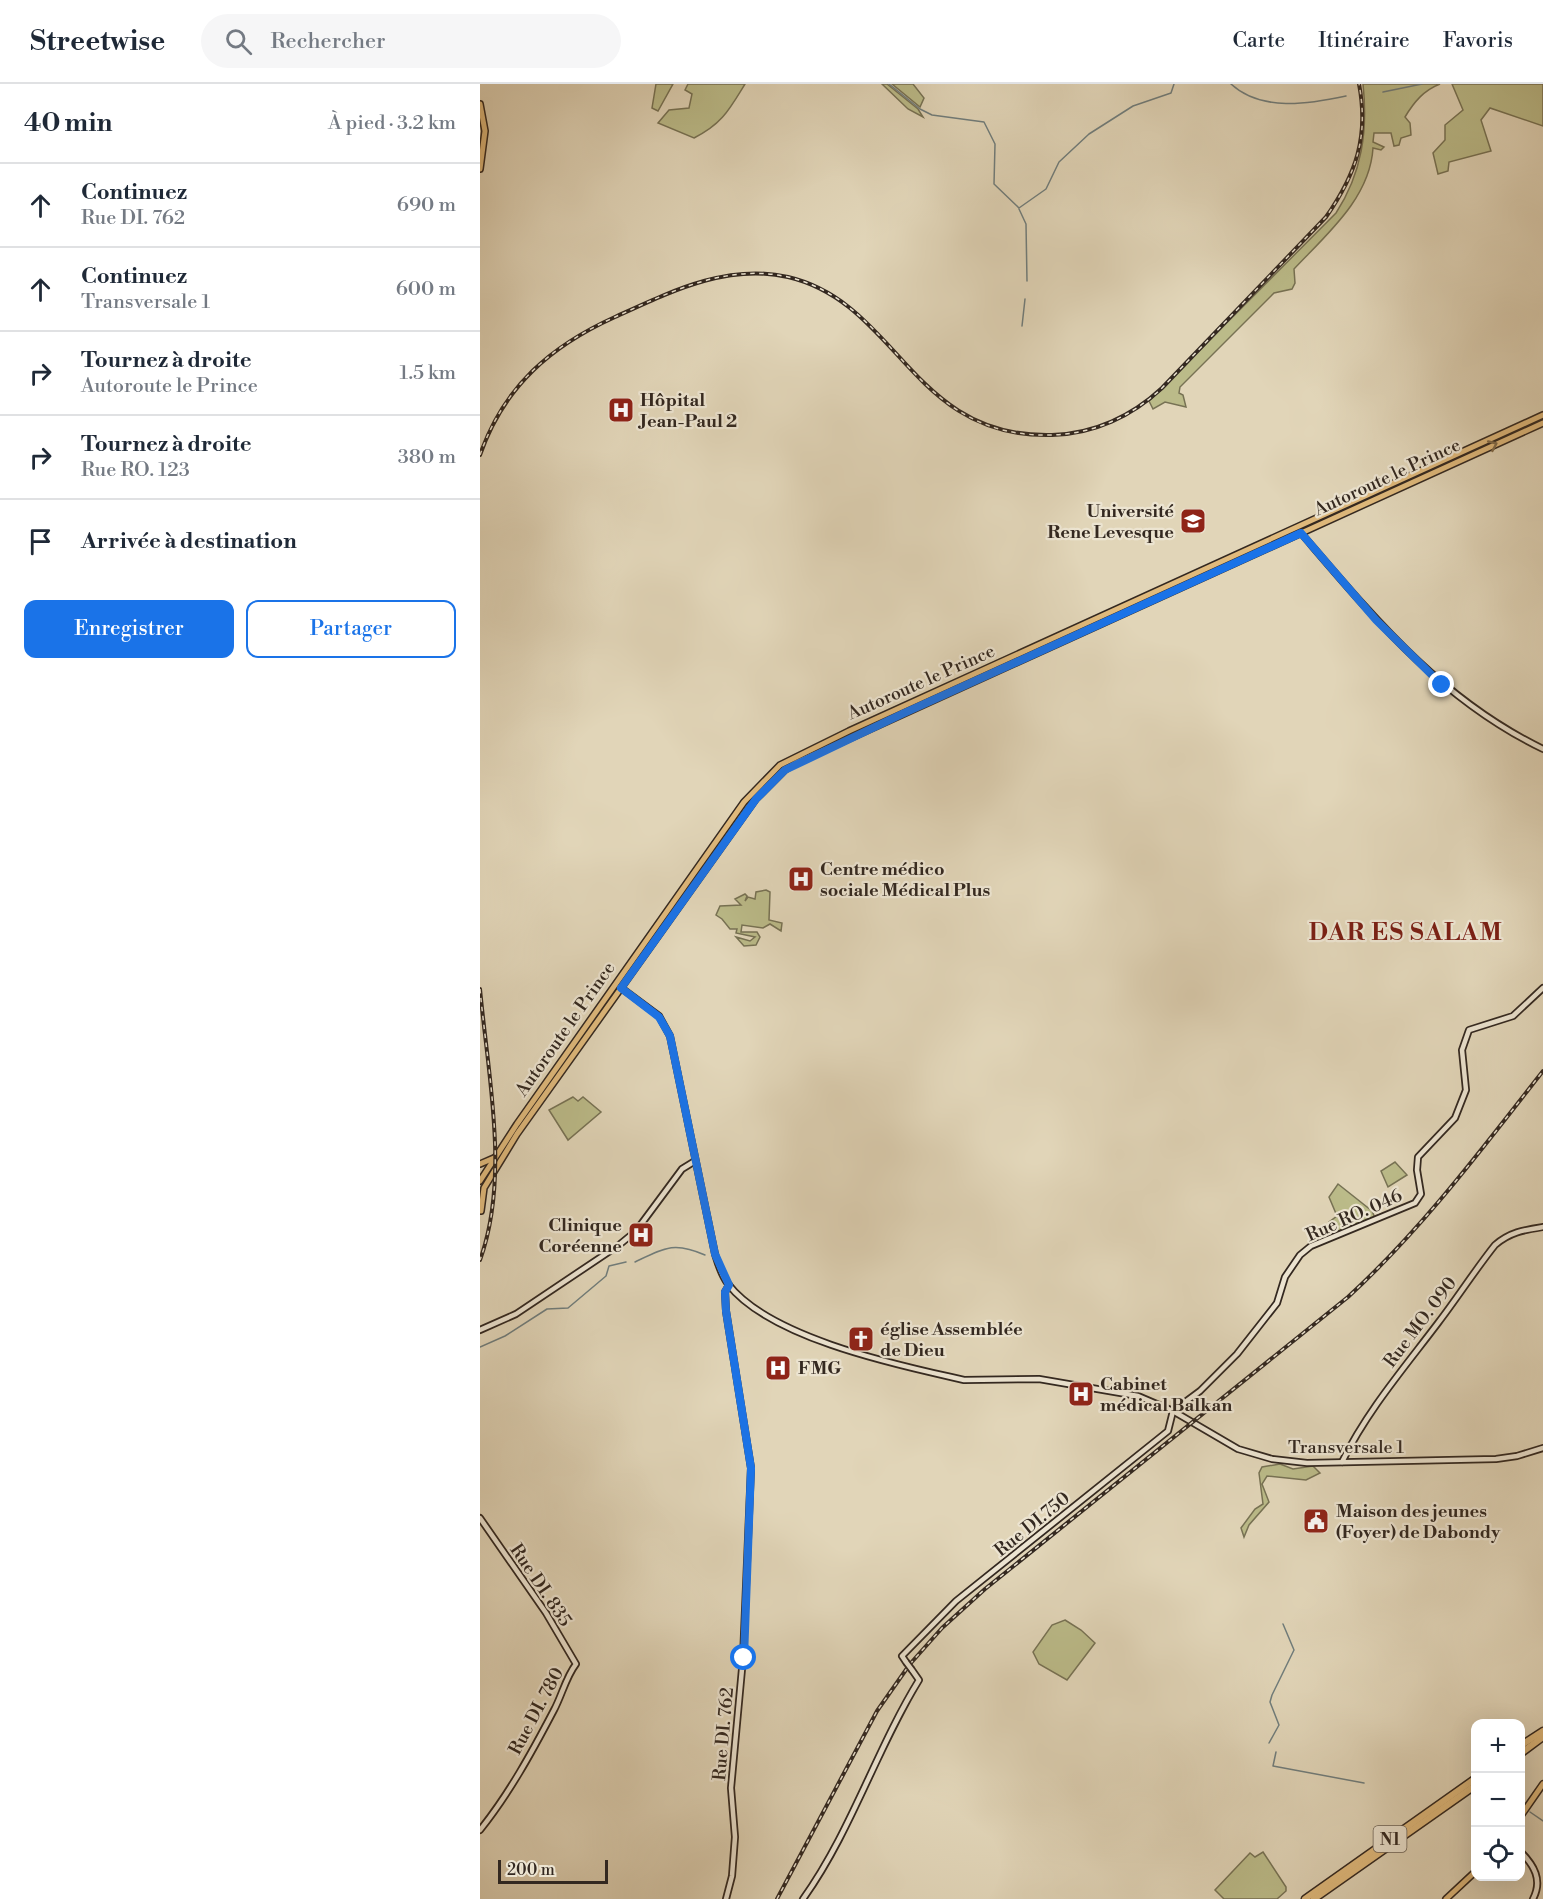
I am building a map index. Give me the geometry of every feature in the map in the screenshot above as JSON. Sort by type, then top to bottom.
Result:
[{"type":"highway","points":[[1525,1743],[1543,1731]]},
{"type":"highway","points":[[1525,1751],[1543,1737]]},
{"type":"highway","name":"N1","points":[[1305,1899],[1471,1782]]},
{"type":"highway","name":"N1","points":[[1314,1899],[1471,1789]]},
{"type":"main road","points":[[480,104],[485,131],[480,169]]},
{"type":"main road","name":"Autoroute le Prince","points":[[480,1181],[615,983],[744,802],[771,772],[786,761],[1543,415]]},
{"type":"main road","name":"Autoroute le Prince","points":[[480,1218],[484,1188],[490,1176],[756,799],[785,770],[933,700],[1543,423]]},
{"type":"main road","points":[[480,1164],[495,1157]]},
{"type":"main road","points":[[1525,1811],[1543,1784]]},
{"type":"main road","points":[[1446,1899],[1471,1876]]},
{"type":"street","points":[[1301,533],[1376,620],[1442,685],[1514,735],[1543,749]]},
{"type":"street","name":"Transversale 1","points":[[615,983],[659,1017],[670,1036],[715,1254],[729,1285],[752,1307],[811,1337],[916,1369],[964,1380],[1045,1380],[1137,1396],[1173,1411],[1252,1455],[1307,1463],[1496,1458],[1517,1456],[1543,1448]]},
{"type":"street","name":"Rue RO. 046","points":[[1173,1411],[1200,1391],[1237,1354],[1276,1304],[1285,1277],[1300,1255],[1311,1246],[1410,1207],[1420,1197],[1418,1157],[1455,1118],[1466,1090],[1462,1050],[1469,1030],[1513,1016],[1543,988]]},
{"type":"street","points":[[480,1330],[516,1314],[619,1245],[636,1231],[682,1169],[695,1161]]},
{"type":"street","name":"Rue MO. 090","points":[[1342,1462],[1353,1439],[1409,1356],[1438,1323],[1495,1245],[1505,1236],[1520,1230],[1543,1227]]},
{"type":"street","name":"Rue DI. 762","points":[[726,1899],[732,1876],[735,1837],[731,1788],[744,1658],[751,1468],[727,1320],[725,1292],[729,1285]]},
{"type":"street","name":"Rue DI.750","points":[[803,1899],[875,1767],[900,1711],[920,1680],[902,1656],[956,1601],[1168,1431],[1173,1411]]},
{"type":"street","name":"Rue DI. 835","points":[[480,1520],[546,1613],[576,1664]]},
{"type":"street","name":"Rue DI. 780","points":[[480,1830],[501,1804],[552,1714],[570,1672],[576,1664]]},
{"type":"street","points":[[1525,1856],[1532,1864],[1539,1886],[1533,1899]]},
{"type":"green space","points":[[656,84],[673,84],[658,111],[652,108]]},
{"type":"green space","points":[[688,84],[745,84],[718,122],[694,138],[658,123],[669,110],[689,108],[692,94],[685,90]]},
{"type":"green space","points":[[882,84],[887,84],[918,109],[923,117],[908,109]]},
{"type":"green space","points":[[892,84],[913,84],[924,98],[920,107]]},
{"type":"green space","points":[[1363,84],[1440,84],[1424,93],[1408,112],[1405,117],[1410,123],[1411,135],[1401,138],[1399,145],[1394,146],[1391,133],[1374,133],[1373,142],[1384,147],[1381,150],[1373,148],[1364,183],[1345,214],[1294,269],[1295,283],[1292,289],[1274,293],[1180,387],[1179,393],[1183,395],[1186,407],[1165,402],[1153,409],[1149,401],[1336,213],[1352,183],[1361,151],[1365,118]]},
{"type":"green space","points":[[1452,84],[1543,84],[1543,126],[1490,108],[1481,120],[1491,151],[1449,162],[1448,171],[1438,174],[1433,153],[1445,140],[1445,125],[1463,110]]},
{"type":"green space","points":[[766,890],[770,892],[769,920],[782,923],[781,931],[770,924],[763,928],[742,925],[741,932],[757,932],[760,937],[756,945],[744,946],[736,937],[750,941],[755,937],[736,933],[737,929],[730,929],[716,915],[720,906],[741,905],[735,899],[745,894],[747,896],[745,901],[748,897],[755,899],[756,892]]},
{"type":"green space","points":[[573,1097],[578,1101],[583,1097],[601,1112],[568,1140],[549,1110]]},
{"type":"green space","points":[[1395,1162],[1407,1175],[1388,1187],[1381,1171]]},
{"type":"green space","points":[[1338,1184],[1372,1211],[1375,1218],[1335,1232],[1329,1222],[1337,1216],[1329,1197]]},
{"type":"green space","points":[[1280,1464],[1293,1469],[1313,1466],[1320,1473],[1306,1480],[1267,1476],[1262,1484],[1269,1502],[1249,1525],[1244,1537],[1241,1528],[1255,1509],[1263,1504],[1259,1473],[1262,1467]]},
{"type":"green space","points":[[1065,1620],[1095,1643],[1067,1680],[1039,1664],[1033,1652],[1052,1625]]},
{"type":"green space","points":[[1263,1852],[1286,1887],[1286,1891],[1277,1899],[1224,1899],[1215,1890],[1250,1853],[1255,1857]]},
{"type":"waterway","points":[[889,84],[920,109],[932,115],[984,122],[995,144],[994,184],[1019,208],[1046,189],[1059,162],[1089,134],[1133,106],[1171,93],[1174,84]]},
{"type":"waterway","points":[[1231,84],[1256,99],[1286,104],[1346,96]]},
{"type":"waterway","points":[[1383,92],[1422,84]]},
{"type":"waterway","points":[[1019,209],[1026,224],[1027,281]]},
{"type":"waterway","points":[[1022,326],[1025,299]]},
{"type":"waterway","points":[[635,1262],[662,1250],[677,1247],[705,1255]]},
{"type":"waterway","points":[[480,1347],[505,1336],[547,1309],[568,1308],[606,1276],[609,1266],[626,1262]]},
{"type":"waterway","points":[[1269,1743],[1279,1725],[1270,1702],[1294,1650],[1283,1624]]},
{"type":"waterway","points":[[1276,1752],[1273,1766],[1364,1783]]},
{"type":"waterway","points":[[1530,1812],[1543,1821]]},
{"type":"railway","points":[[480,455],[490,430],[516,389],[532,371],[570,341],[592,328],[657,298],[699,282],[743,274],[788,277],[825,291],[856,313],[936,394],[967,416],[1005,430],[1052,435],[1083,431],[1111,422],[1138,407],[1162,388],[1326,217],[1345,186],[1358,154],[1362,121],[1359,84]]},
{"type":"railway","points":[[480,989],[491,1091],[495,1161],[494,1195],[489,1228],[480,1260]]},
{"type":"railway","points":[[777,1899],[877,1711],[910,1664],[942,1628],[985,1589],[1348,1297],[1426,1216],[1543,1071]]},
{"type":"place","name":"Hôpital Jean-Paul 2","points":[[621,410]]},
{"type":"place","name":"Université Rene Levesque","points":[[1193,521]]},
{"type":"place","name":"Centre médico sociale Médical Plus","points":[[801,879]]},
{"type":"place","name":"Clinique Coréenne","points":[[641,1235]]},
{"type":"place","name":"église Assemblée de Dieu","points":[[861,1339]]},
{"type":"place","name":"FMG","points":[[778,1368]]},
{"type":"place","name":"Cabinet médical Balkan","points":[[1081,1394]]},
{"type":"place","name":"Maison des jeunes (Foyer) de Dabondy","points":[[1316,1521]]},
{"type":"district","name":"DAR ES SALAM","points":[[1406,932]]},
{"type":"route","points":[[744,1658],[751,1468],[729,1337],[725,1292],[729,1285],[715,1254],[670,1036],[659,1017],[643,1002],[621,988],[654,940],[756,799],[785,770],[796,763],[1301,533],[1376,620],[1442,685]]}]
